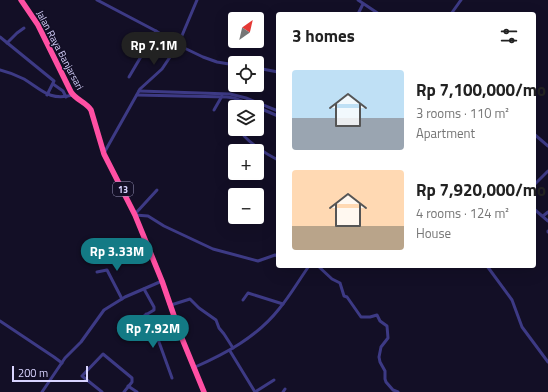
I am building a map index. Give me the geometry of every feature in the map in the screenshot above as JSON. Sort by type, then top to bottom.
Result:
[{"type":"highway","name":"Jalan Raya Banjarsari","points":[[21,0],[38,25],[73,96],[92,110],[104,154],[135,214],[162,281],[193,368],[204,392]]},
{"type":"street","points":[[97,0],[156,30],[178,45],[202,57],[228,64]]},
{"type":"street","points":[[104,154],[143,85],[162,68],[178,45],[196,0]]},
{"type":"street","points":[[358,0],[376,12]]},
{"type":"street","points":[[452,12],[461,0]]},
{"type":"street","points":[[359,12],[363,4]]},
{"type":"street","points":[[7,43],[24,28]]},
{"type":"street","points":[[129,77],[156,30]]},
{"type":"street","points":[[0,37],[63,92],[66,97]]},
{"type":"street","points":[[264,69],[276,72]]},
{"type":"street","points":[[0,70],[19,76],[47,95],[66,97],[73,96]]},
{"type":"street","points":[[47,95],[53,83]]},
{"type":"street","points":[[138,93],[227,95],[245,100]]},
{"type":"street","points":[[200,94],[227,95]]},
{"type":"street","points":[[214,110],[222,96]]},
{"type":"street","points":[[264,108],[276,113]]},
{"type":"street","points":[[244,136],[252,143],[276,159]]},
{"type":"street","points":[[536,136],[548,146]]},
{"type":"street","points":[[536,183],[548,171]]},
{"type":"street","points":[[135,214],[158,190]]},
{"type":"street","points":[[536,211],[548,221]]},
{"type":"street","points":[[543,216],[548,212]]},
{"type":"street","points":[[135,214],[148,216],[164,226],[213,249],[258,261],[276,255]]},
{"type":"street","points":[[193,368],[232,349],[267,323],[283,304],[308,268]]},
{"type":"street","points":[[320,268],[340,284],[344,296],[347,297],[361,317],[370,317],[377,314],[380,321],[388,326],[388,338],[381,347],[379,357],[385,370],[386,382],[393,390],[398,392]]},
{"type":"street","points":[[488,268],[512,300],[522,327],[548,362]]},
{"type":"street","points":[[97,272],[107,270],[122,299]]},
{"type":"street","points":[[42,392],[69,353],[81,342],[104,310],[122,299],[162,281]]},
{"type":"street","points":[[119,331],[154,310],[154,307],[144,289]]},
{"type":"street","points":[[243,300],[248,293],[283,304]]},
{"type":"street","points":[[170,306],[190,298],[200,308],[218,321],[219,328],[224,334],[255,392],[274,380]]},
{"type":"street","points":[[147,314],[172,378]]},
{"type":"street","points":[[0,321],[54,356],[62,363]]},
{"type":"street","points":[[132,323],[136,329],[138,337]]},
{"type":"street","points":[[102,392],[82,376],[103,354],[132,378],[132,381],[124,392]]},
{"type":"street","points":[[128,386],[137,392]]}]
